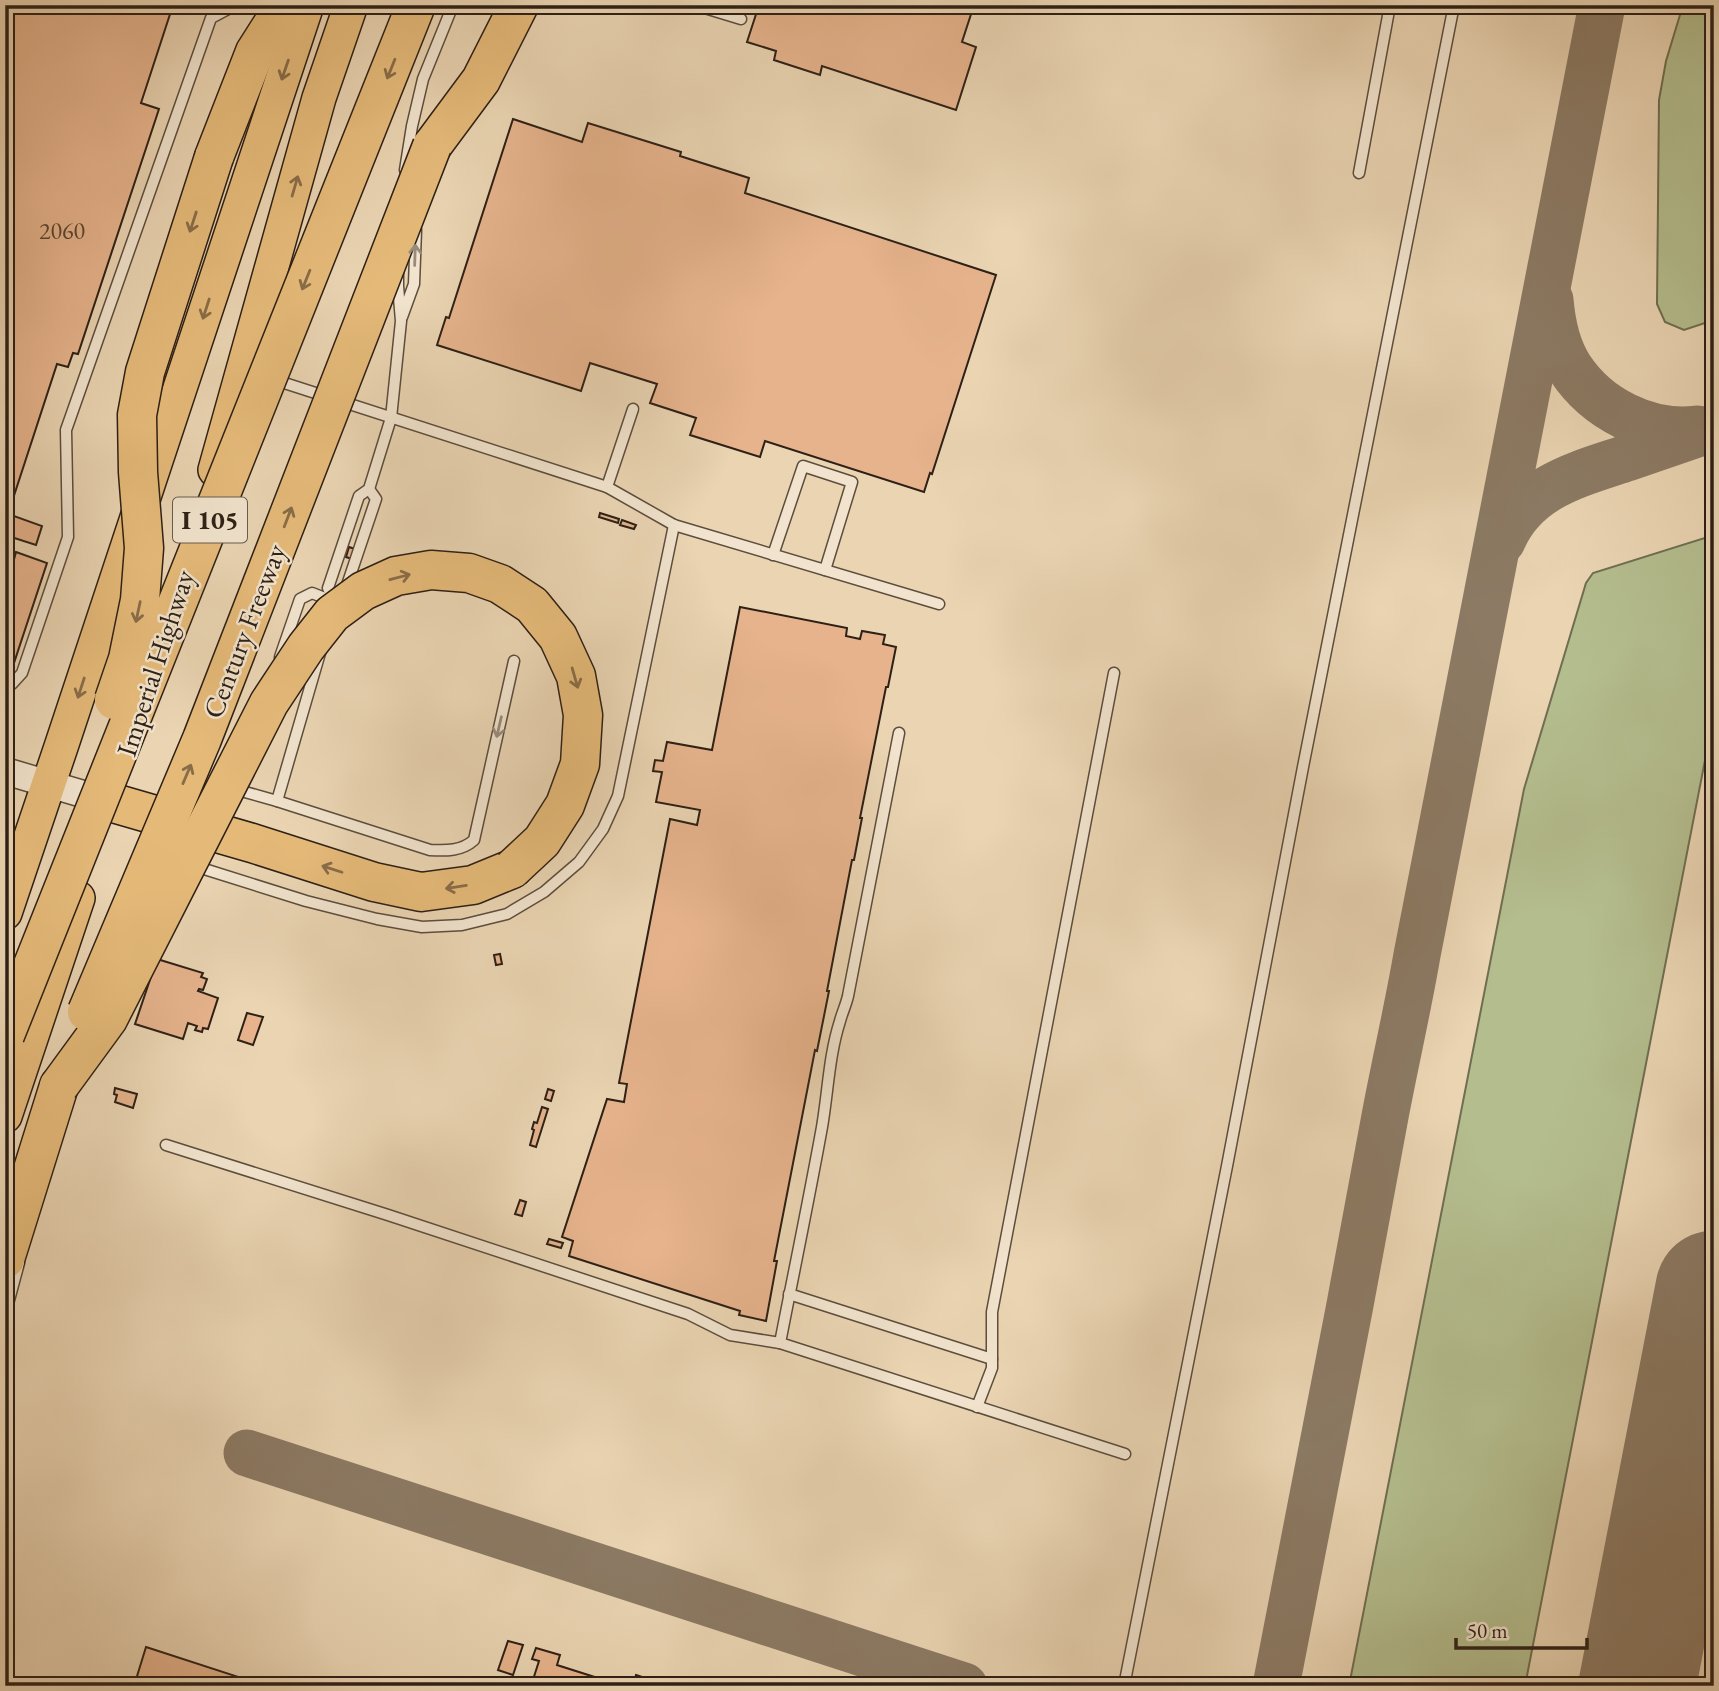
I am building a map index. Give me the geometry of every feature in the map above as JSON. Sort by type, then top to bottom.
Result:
[{"type":"highway","points":[[5,1032],[128,659],[140,600],[144,548],[137,415],[145,372],[214,157],[255,52],[285,5]]},
{"type":"highway","name":"I 105","points":[[5,1032],[416,5]]},
{"type":"highway","name":"Century Freeway","points":[[14,1254],[99,981],[202,739],[422,136],[488,5]]},
{"type":"highway","points":[[422,136],[481,80],[519,5]]},
{"type":"highway","points":[[65,1088],[108,1019],[270,703],[306,647],[332,614],[363,592],[396,576],[431,570],[469,573],[500,584],[532,605],[558,638],[576,676],[583,715],[580,764],[565,805],[542,841],[512,869],[473,885],[421,892],[374,882],[252,843],[110,802]]},
{"type":"main road","points":[[5,913],[307,5]]},
{"type":"main road","name":"Imperial Highway","points":[[5,1116],[206,503],[319,98],[351,5]]},
{"type":"street","points":[[5,771],[110,802]]},
{"type":"lane","points":[[5,685],[12,684],[22,673],[68,537],[66,430],[211,18],[228,9],[230,5]]},
{"type":"lane","points":[[401,321],[414,284],[424,79],[453,5]]},
{"type":"lane","points":[[695,5],[741,19]]},
{"type":"lane","points":[[1359,173],[1390,5]]},
{"type":"lane","points":[[1124,1686],[1454,5]]},
{"type":"lane","points":[[335,601],[328,588],[359,496],[369,489],[391,418],[401,321],[397,286],[405,173],[422,136]]},
{"type":"lane","points":[[243,370],[607,487],[674,525],[939,604]]},
{"type":"lane","points":[[607,487],[633,409]]},
{"type":"lane","points":[[773,555],[803,466],[852,482],[825,570]]},
{"type":"lane","points":[[277,801],[335,601],[344,594],[376,499],[369,489]]},
{"type":"lane","points":[[169,875],[177,869],[201,867],[306,901],[422,927],[462,925],[507,914],[544,892],[579,862],[603,829],[618,796],[674,525]]},
{"type":"lane","points":[[277,665],[300,599],[312,593],[335,601]]},
{"type":"lane","points":[[272,678],[235,783],[245,792],[430,850],[448,852],[474,840],[514,661]]},
{"type":"lane","points":[[977,1407],[992,1368],[992,1312],[1114,673]]},
{"type":"lane","points":[[780,1343],[825,1113],[830,1066],[848,996],[899,733]]},
{"type":"lane","points":[[65,1088],[112,986]]},
{"type":"lane","points":[[166,1146],[375,1211],[688,1314],[730,1335],[780,1343],[1125,1454]]},
{"type":"lane","points":[[33,1208],[41,1181]]},
{"type":"lane","points":[[5,1315],[14,1254]]},
{"type":"lane","points":[[789,1294],[992,1359]]},
{"type":"green space","points":[[1683,5],[1714,5],[1714,320],[1684,330],[1665,322],[1657,304],[1659,100],[1666,61]]},
{"type":"green space","points":[[1714,535],[1714,714],[1525,1686],[1349,1686],[1524,789],[1586,583],[1593,573]]},
{"type":"building","points":[[5,5],[173,5],[141,103],[159,109],[78,354],[73,353],[68,367],[57,364],[8,514],[42,526],[36,545],[5,535]]},
{"type":"building","points":[[759,5],[974,5],[962,42],[976,47],[956,110],[822,66],[820,75],[774,60],[776,51],[747,42]]},
{"type":"building","points":[[513,119],[582,142],[588,123],[681,152],[680,156],[749,178],[745,193],[996,275],[924,492],[765,441],[760,457],[690,435],[696,418],[650,403],[657,384],[590,363],[581,391],[437,345],[446,317],[449,318]]},
{"type":"building","points":[[600,513],[619,519],[618,523],[599,517]]},
{"type":"building","points":[[622,520],[636,525],[634,529],[620,525]]},
{"type":"building","points":[[349,547],[355,549],[352,559],[346,557]]},
{"type":"building","points":[[16,552],[47,563],[12,669],[5,667],[5,565],[12,567]]},
{"type":"building","points":[[740,607],[847,628],[846,636],[860,639],[862,631],[885,635],[883,644],[896,647],[774,1261],[777,1261],[766,1321],[739,1315],[740,1311],[569,1256],[573,1241],[562,1237],[607,1099],[624,1102],[627,1084],[619,1083],[670,819],[697,825],[700,810],[656,802],[662,772],[653,771],[655,760],[663,761],[667,742],[712,750]]},
{"type":"building","points":[[500,954],[502,964],[496,965],[494,955]]},
{"type":"building","points":[[157,959],[203,973],[201,977],[207,979],[203,990],[198,991],[218,998],[208,1029],[203,1028],[202,1032],[195,1030],[197,1026],[188,1023],[183,1039],[135,1024]]},
{"type":"building","points":[[247,1013],[263,1017],[253,1045],[238,1040]]},
{"type":"building","points":[[115,1088],[137,1094],[133,1108],[115,1102]]},
{"type":"building","points":[[548,1089],[554,1091],[551,1101],[545,1099]]},
{"type":"building","points":[[542,1107],[548,1109],[536,1147],[530,1145],[534,1130],[532,1129]]},
{"type":"building","points":[[520,1200],[526,1202],[522,1216],[515,1214]]},
{"type":"building","points":[[549,1239],[563,1243],[561,1248],[547,1244]]},
{"type":"building","points":[[508,1641],[523,1645],[513,1675],[498,1670]]},
{"type":"building","points":[[146,1647],[266,1686],[134,1686]]},
{"type":"building","points":[[536,1648],[560,1655],[557,1665],[623,1686],[531,1686],[539,1661],[532,1659]]},
{"type":"building","points":[[636,1675],[651,1680],[650,1686],[633,1686]]},
{"type":"taxiway","points":[[1276,1686],[1602,5]]},
{"type":"taxiway","points":[[1550,300],[1558,344],[1570,368],[1594,396],[1609,407],[1642,423],[1660,428],[1697,429]]},
{"type":"taxiway","points":[[1502,541],[1524,508],[1538,495],[1554,486],[1571,477],[1714,428]]},
{"type":"taxiway","points":[[247,1453],[964,1686]]},
{"type":"runway","points":[[1637,1686],[1714,1289]]}]
